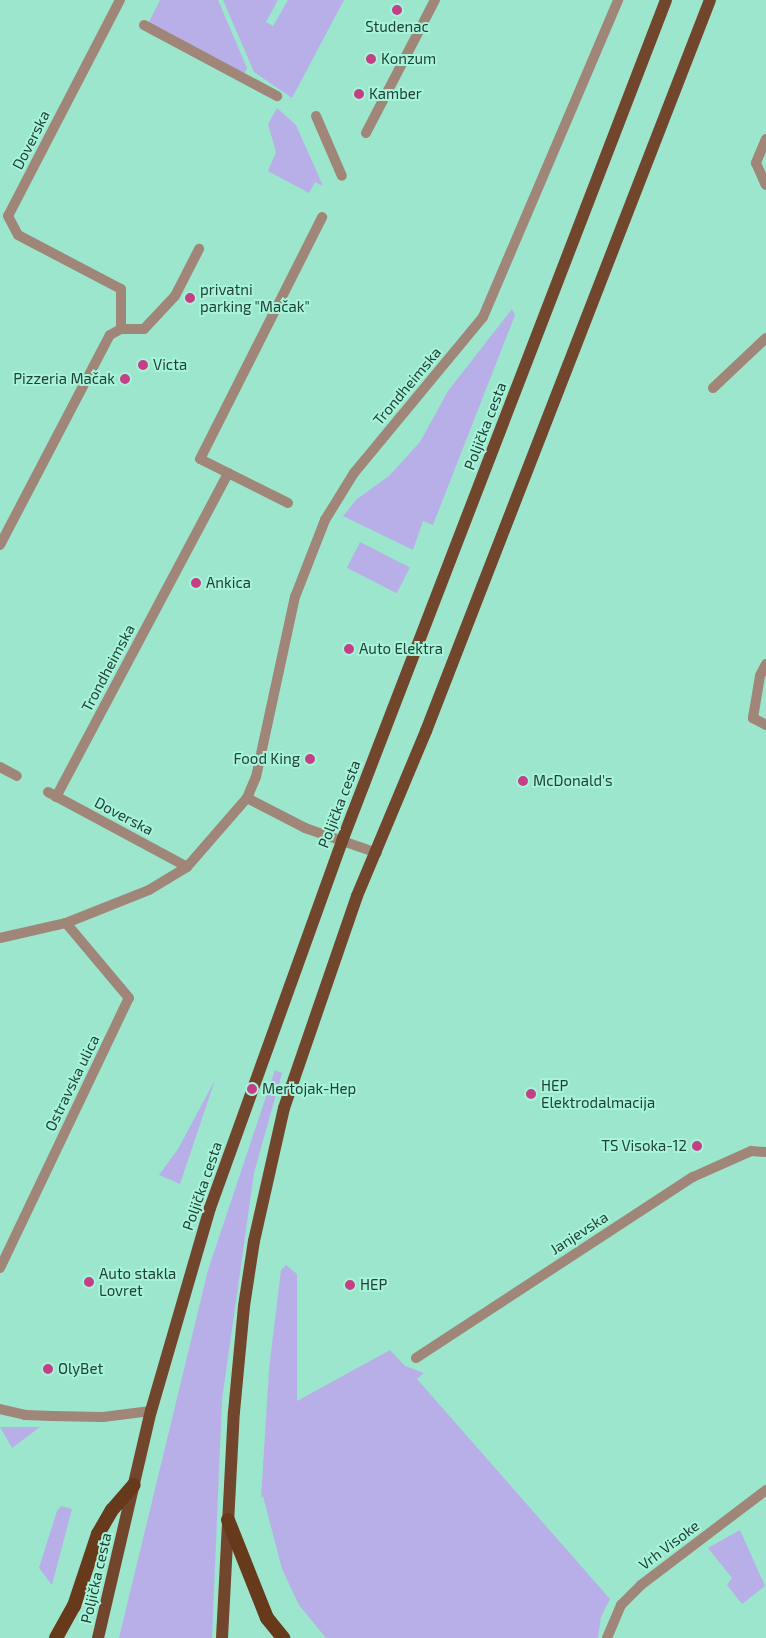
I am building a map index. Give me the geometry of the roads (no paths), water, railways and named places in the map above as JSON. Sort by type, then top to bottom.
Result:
[{"type":"highway","points":[[56,1638],[74,1606],[98,1534],[112,1510],[134,1485]]},
{"type":"highway","points":[[228,1520],[267,1618],[283,1638]]},
{"type":"main road","name":"Poljička cesta","points":[[98,1638],[151,1411],[210,1208],[342,841],[666,0]]},
{"type":"main road","points":[[222,1638],[228,1520],[244,1306],[269,1168],[309,1026],[357,896],[377,853],[710,0]]},
{"type":"street","name":"Doverska","points":[[120,0],[8,216],[18,235],[121,289],[121,329]]},
{"type":"street","points":[[366,133],[435,0]]},
{"type":"street","name":"Trondheimska","points":[[248,798],[256,777],[295,597],[325,520],[354,473],[483,317],[618,0]]},
{"type":"street","points":[[144,25],[277,96]]},
{"type":"street","points":[[316,116],[342,176]]},
{"type":"street","points":[[766,140],[756,163],[766,186]]},
{"type":"street","points":[[288,503],[200,459],[322,217]]},
{"type":"street","points":[[0,545],[110,336],[121,329],[144,329],[175,296],[199,249]]},
{"type":"street","points":[[713,388],[766,338]]},
{"type":"street","name":"Trondheimska","points":[[52,794],[228,473]]},
{"type":"street","points":[[766,664],[760,676],[753,718],[766,725]]},
{"type":"street","points":[[0,766],[17,776]]},
{"type":"street","name":"Doverska","points":[[52,794],[187,867]]},
{"type":"street","points":[[0,938],[66,923],[142,894],[187,867],[248,798],[305,828],[377,853]]},
{"type":"street","name":"Ostravska ulica","points":[[0,1268],[129,998],[66,923]]},
{"type":"street","name":"Janjevska","points":[[416,1358],[693,1177],[751,1151],[766,1152]]},
{"type":"street","points":[[0,1409],[24,1415],[103,1417],[151,1411]]},
{"type":"street","name":"Vrh Visoke","points":[[607,1638],[621,1605],[641,1585],[766,1490]]},
{"type":"place","name":"Studenac","points":[[397,10]]},
{"type":"place","name":"Konzum","points":[[371,59]]},
{"type":"place","name":"Kamber","points":[[359,94]]},
{"type":"place","name":"privatni parking \"Mačak\"","points":[[190,298]]},
{"type":"place","name":"Victa","points":[[143,365]]},
{"type":"place","name":"Pizzeria Mačak","points":[[125,379]]},
{"type":"place","name":"Ankica","points":[[196,583]]},
{"type":"place","name":"Auto Elektra","points":[[349,649]]},
{"type":"place","name":"Food King","points":[[310,759]]},
{"type":"place","name":"McDonald's","points":[[523,781]]},
{"type":"place","name":"Mertojak-Hep","points":[[252,1089]]},
{"type":"place","name":"HEP Elektrodalmacija","points":[[531,1094]]},
{"type":"place","name":"TS Visoka-12","points":[[697,1146]]},
{"type":"place","name":"Auto stakla Lovret","points":[[89,1282]]},
{"type":"place","name":"HEP","points":[[350,1285]]},
{"type":"place","name":"OlyBet","points":[[48,1369]]}]
